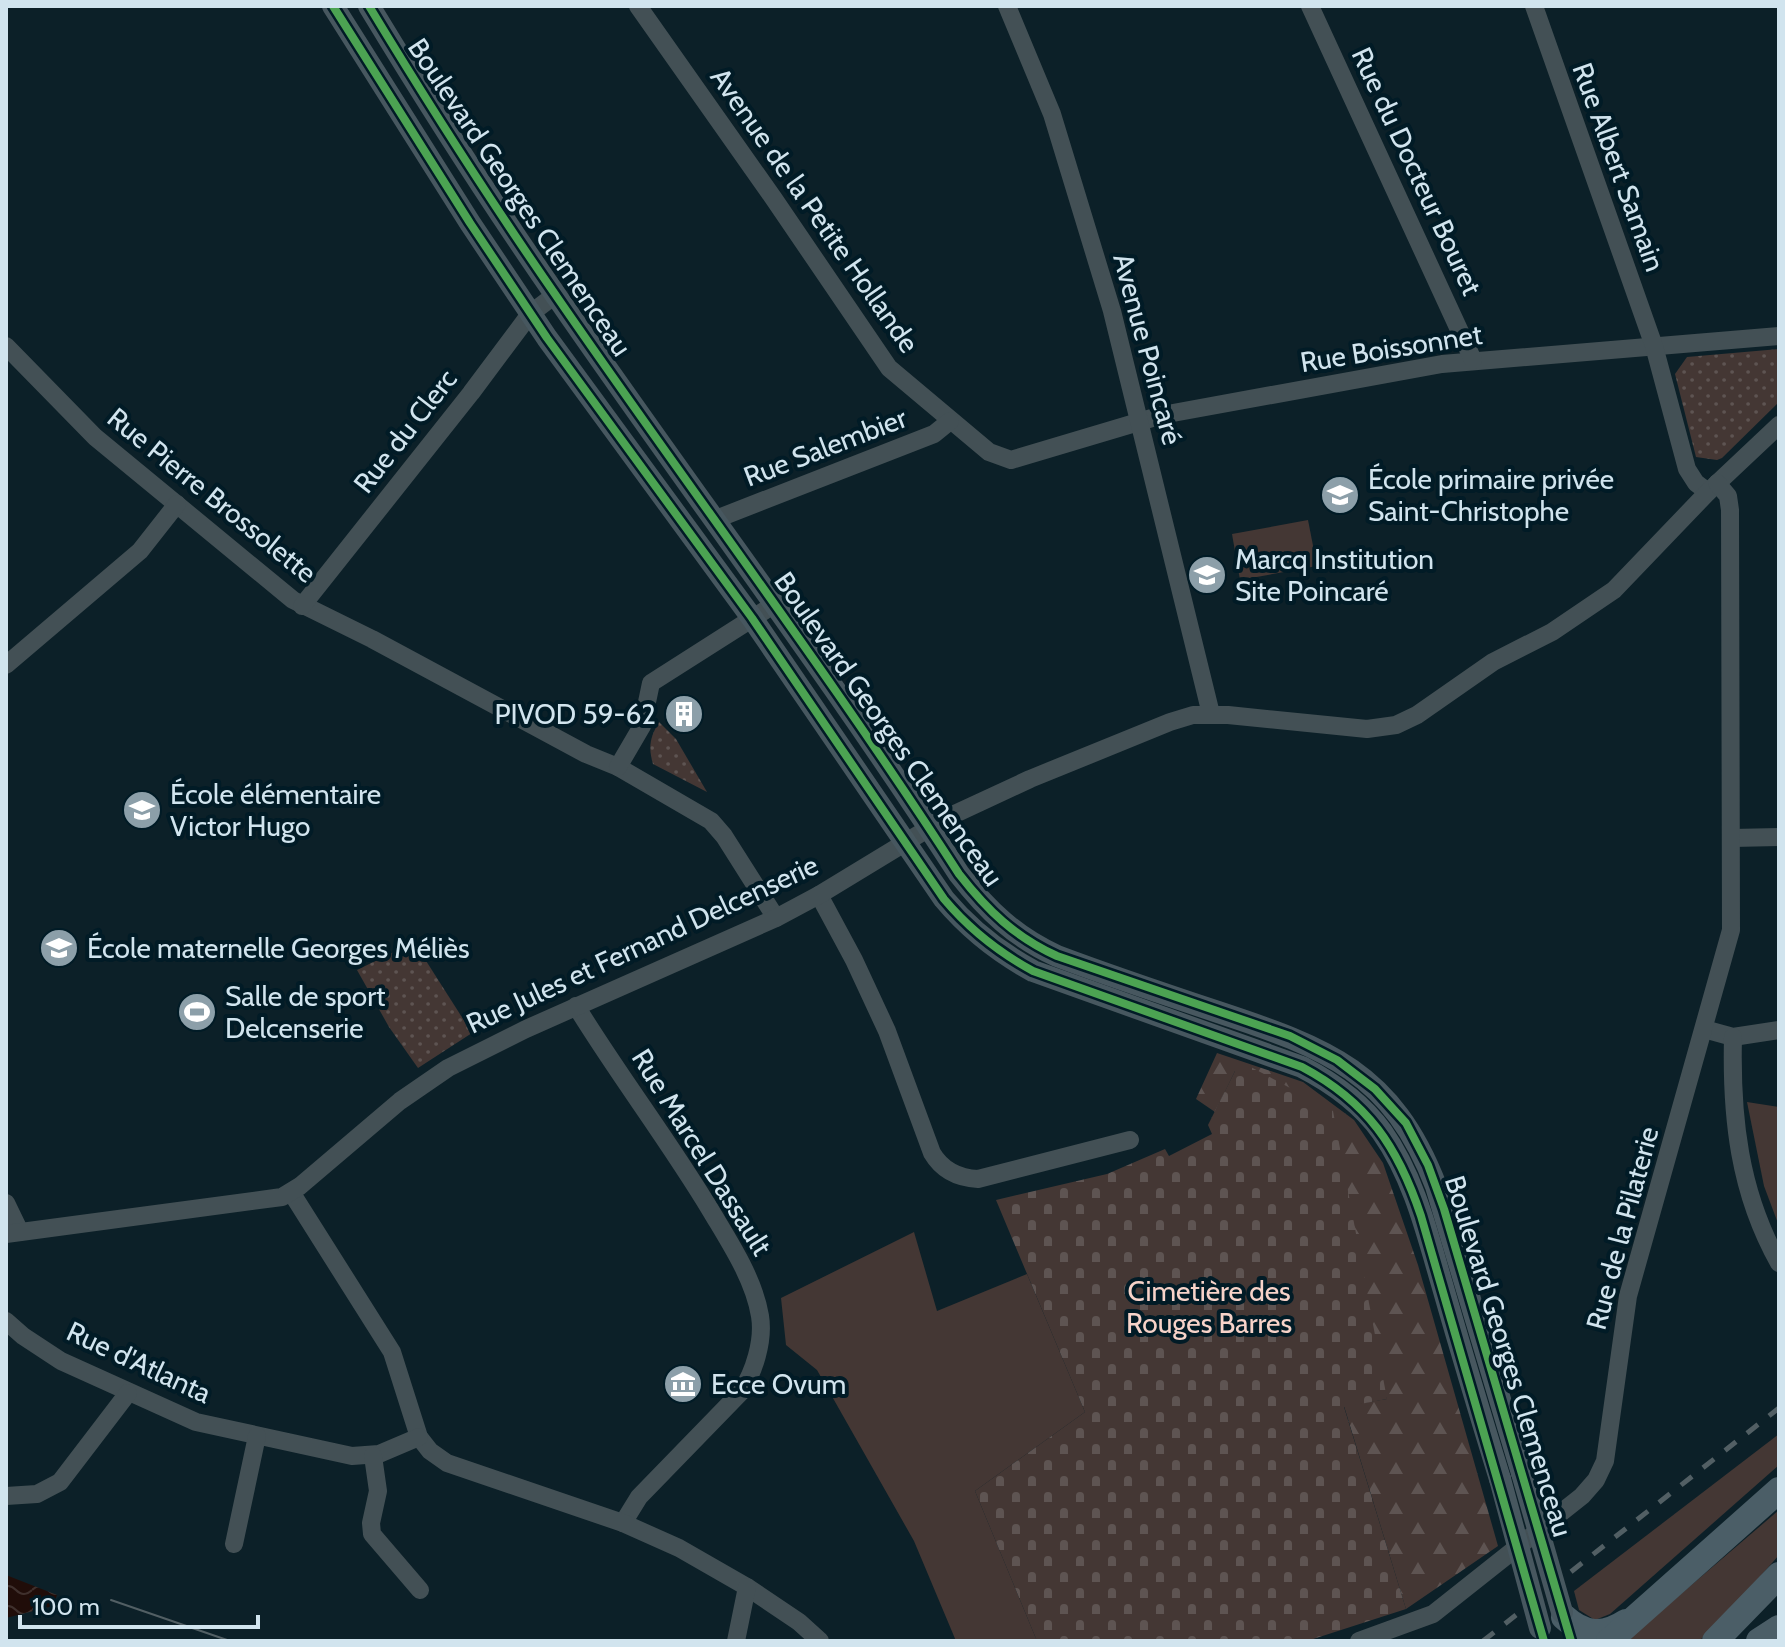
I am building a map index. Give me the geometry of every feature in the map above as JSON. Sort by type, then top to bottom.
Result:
[{"type":"highway","points":[[1609,1641],[1779,1490]]},
{"type":"highway","points":[[1715,1641],[1779,1575]]},
{"type":"highway","points":[[1556,1628],[1603,1633],[1641,1610]]},
{"type":"highway","points":[[1759,1641],[1779,1628]]},
{"type":"main road","name":"Boulevard Georges Clemenceau","points":[[333,6],[530,314],[752,618],[904,842],[964,923],[1009,958],[1058,982],[1302,1067],[1340,1090],[1369,1116],[1390,1144],[1413,1191],[1511,1476]]},
{"type":"main road","name":"Boulevard Georges Clemenceau","points":[[369,6],[555,295],[716,519],[959,874],[987,908],[1029,941],[1078,964],[1315,1047],[1357,1074],[1389,1102],[1417,1141],[1436,1186],[1511,1476],[1556,1628]]},
{"type":"street","name":"Avenue de la Petite Hollande","points":[[638,6],[884,362],[896,376],[950,421],[996,457],[1011,460],[1139,421]]},
{"type":"street","name":"Avenue Poincaré","points":[[1007,6],[1054,122],[1114,319],[1211,714]]},
{"type":"street","name":"Rue du Docteur Bouret","points":[[1310,6],[1473,360]]},
{"type":"street","name":"Rue Albert Samain","points":[[1534,6],[1654,346],[1687,469],[1696,483],[1713,488]]},
{"type":"street","name":"Rue du Clerc","points":[[302,606],[462,405],[530,314],[555,295]]},
{"type":"street","name":"Rue Boissonnet","points":[[1139,421],[1473,360],[1779,336]]},
{"type":"street","name":"Rue Pierre Brossolette","points":[[6,346],[95,437],[302,606],[380,643],[586,754],[618,767],[711,821],[776,918]]},
{"type":"street","name":"Rue Salembier","points":[[716,519],[934,434],[950,421]]},
{"type":"street","name":"Rue Jules et Fernand Delcenserie","points":[[13,1233],[282,1197],[400,1101],[448,1068],[576,1006],[776,918],[928,827],[1145,731],[1193,715],[1211,714],[1367,729],[1406,721],[1493,662],[1552,632],[1614,590],[1779,425]]},
{"type":"street","name":"Rue de la Pilaterie","points":[[1359,1641],[1433,1614],[1589,1488],[1605,1461],[1628,1296],[1731,930],[1730,510],[1728,496],[1713,488]]},
{"type":"street","points":[[6,665],[140,551],[177,504]]},
{"type":"street","points":[[618,767],[642,726],[651,683],[775,604]]},
{"type":"street","points":[[1732,838],[1779,837]]},
{"type":"street","points":[[819,895],[877,1008],[932,1153],[940,1165],[961,1177],[978,1179],[1130,1140]]},
{"type":"street","name":"Rue Marcel Dassault","points":[[576,1006],[681,1162],[735,1251],[758,1305],[761,1324],[752,1372],[741,1392],[639,1497],[623,1523]]},
{"type":"street","points":[[1704,1029],[1733,1037],[1779,1030]]},
{"type":"street","points":[[1733,1037],[1732,1094],[1741,1169],[1753,1209],[1779,1263]]},
{"type":"street","points":[[291,1192],[392,1352],[419,1437],[430,1451],[447,1463],[623,1523],[687,1552],[747,1587],[799,1622],[820,1641]]},
{"type":"street","points":[[6,1203],[13,1233]]},
{"type":"street","name":"Rue d'Atlanta","points":[[6,1321],[61,1361],[196,1422],[342,1455],[373,1456],[419,1437]]},
{"type":"street","points":[[6,1496],[37,1494],[60,1482],[128,1393]]},
{"type":"street","points":[[234,1544],[257,1436]]},
{"type":"street","points":[[373,1456],[378,1491],[371,1523],[372,1534],[420,1590]]},
{"type":"street","points":[[736,1641],[747,1587]]},
{"type":"green space","points":[[1779,349],[1779,402],[1722,458],[1696,457],[1675,374],[1687,357]]},
{"type":"green space","points":[[1308,520],[1317,566],[1240,580],[1232,534]]},
{"type":"green space","points":[[659,722],[676,739],[707,792],[653,764],[651,742]]},
{"type":"green space","points":[[414,942],[472,1033],[418,1068],[389,1027],[357,970]]},
{"type":"green space","points":[[1217,1053],[1303,1082],[1354,1120],[1383,1163],[1418,1265],[1498,1546],[1406,1609],[1344,1406],[1387,1399],[1235,1071],[1215,1112],[1196,1099]]},
{"type":"green space","name":"Cimetière des Rouges Barres","points":[[1247,1065],[1333,1111],[1387,1399],[1344,1407],[1406,1609],[1307,1641],[1037,1641],[975,1491],[1085,1412],[996,1200],[1107,1174],[1165,1149],[1169,1156],[1212,1134],[1208,1125],[1235,1071]]},
{"type":"green space","points":[[1747,1102],[1779,1107],[1779,1226],[1764,1186]]},
{"type":"green space","points":[[914,1232],[937,1311],[1027,1274],[1085,1412],[975,1491],[1037,1641],[956,1641],[914,1541],[817,1370],[786,1345],[781,1298]]},
{"type":"green space","points":[[1779,1434],[1779,1465],[1610,1614],[1595,1620],[1579,1610],[1574,1591]]},
{"type":"green space","points":[[1779,1510],[1779,1555],[1723,1619],[1699,1641],[1626,1641]]},
{"type":"water","points":[[6,1575],[57,1595],[53,1606],[6,1618]]},
{"type":"tram line","points":[[111,1600],[230,1641]]},
{"type":"railway","points":[[1483,1641],[1779,1408]]},
{"type":"cycle path","points":[[333,6],[470,223],[547,338],[752,618],[944,899],[964,921],[985,940],[1033,971],[1302,1067],[1345,1095],[1378,1129],[1402,1169],[1421,1216],[1544,1641]]},
{"type":"cycle path","points":[[369,6],[532,261],[861,728],[959,874],[980,899],[1015,931],[1057,956],[1290,1036],[1337,1060],[1375,1089],[1406,1123],[1428,1165],[1444,1209],[1571,1641]]},
{"type":"place","name":"École primaire privée Saint-Christophe","points":[[1340,495]]},
{"type":"place","name":"Marcq Institution Site Poincaré","points":[[1207,575]]},
{"type":"place","name":"PIVOD 59-62","points":[[684,714]]},
{"type":"place","name":"École élémentaire Victor Hugo","points":[[142,810]]},
{"type":"place","name":"École maternelle Georges Méliès","points":[[59,948]]},
{"type":"place","name":"Salle de sport Delcenserie","points":[[197,1012]]},
{"type":"place","name":"Ecce Ovum","points":[[683,1384]]}]
